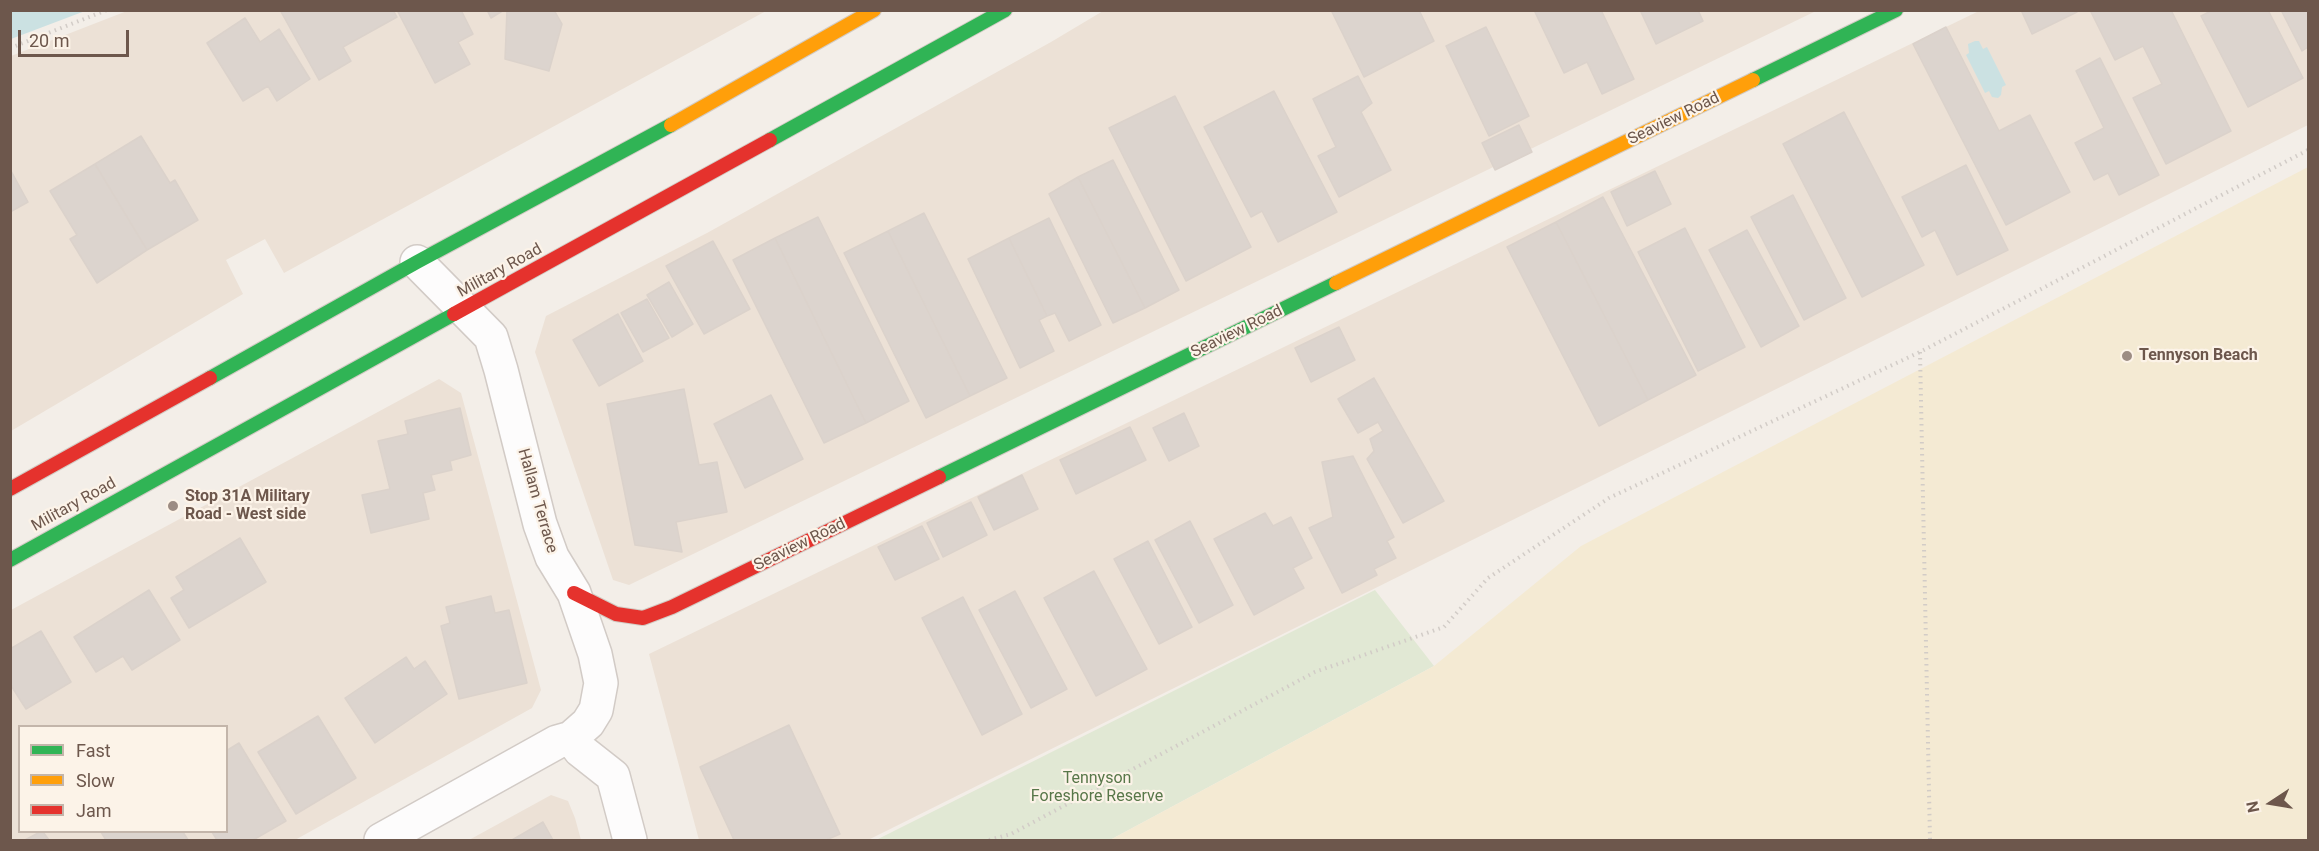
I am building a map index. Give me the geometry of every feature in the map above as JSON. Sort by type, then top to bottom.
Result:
[{"type":"main road","points":[[10,489],[417,262],[662,130],[874,10]]},
{"type":"main road","name":"Military Road","points":[[10,560],[1005,10]]},
{"type":"main road","name":"Seaview Road","points":[[574,593],[616,614],[643,618],[672,607],[1896,10]]},
{"type":"street","name":"Hallam Terrace","points":[[417,262],[491,337],[540,524],[552,557],[574,593],[595,654],[601,683],[596,710],[588,723],[571,738]]},
{"type":"street","points":[[381,840],[556,742],[571,738],[580,750],[613,776],[630,840]]},
{"type":"path","points":[[10,48],[107,10]]},
{"type":"path","points":[[989,840],[1011,834],[1315,672],[1444,627],[1488,578],[1609,498],[1920,352],[2308,150]]},
{"type":"path","points":[[1920,352],[1930,840]]},
{"type":"shaded area","points":[[11,10],[85,10],[85,11],[11,39]]},
{"type":"shaded area","points":[[127,11],[766,11],[284,273],[265,239],[226,260],[243,294],[11,431],[11,56]]},
{"type":"shaded area","points":[[1103,11],[1816,11],[629,585],[613,580],[535,352],[546,316],[707,233]]},
{"type":"shaded area","points":[[1979,11],[2308,11],[2308,125],[868,840],[699,840],[649,654]]},
{"type":"shaded area","points":[[1979,41],[1983,49],[1987,47],[2006,85],[2002,87],[1998,98],[1992,97],[1989,91],[1985,93],[1966,55],[1969,53],[1968,44]]},
{"type":"shaded area","points":[[439,379],[461,393],[541,690],[532,708],[295,840],[11,840],[11,610]]},
{"type":"shaded area","points":[[551,795],[568,801],[581,840],[469,840]]},
{"type":"green space","name":"Tennyson Foreshore Reserve","points":[[1375,590],[1434,666],[1110,840],[876,840]]},
{"type":"sand","name":"Tennyson Beach","points":[[2308,167],[2308,840],[1110,840],[1434,666],[1581,546]]},
{"type":"building","points":[[280,10],[393,10],[397,17],[343,47],[351,61],[319,80]]},
{"type":"building","points":[[397,10],[461,10],[473,34],[458,42],[470,64],[435,83]]},
{"type":"building","points":[[487,10],[504,10],[491,18]]},
{"type":"building","points":[[507,10],[554,10],[562,24],[549,71],[505,59]]},
{"type":"building","points":[[1331,10],[1419,10],[1434,41],[1364,77]]},
{"type":"building","points":[[1534,10],[1601,10],[1634,79],[1602,94],[1587,62],[1564,73]]},
{"type":"building","points":[[1640,10],[1698,10],[1703,21],[1656,44]]},
{"type":"building","points":[[2021,10],[2076,10],[2077,12],[2032,34]]},
{"type":"building","points":[[2090,10],[2171,10],[2231,131],[2166,164],[2133,98],[2162,84],[2143,46],[2115,60]]},
{"type":"building","points":[[2213,10],[2268,10],[2303,78],[2248,107],[2201,16]]},
{"type":"building","points":[[2281,10],[2308,10],[2308,47],[2302,51]]},
{"type":"building","points":[[245,18],[260,42],[279,29],[310,79],[277,101],[268,86],[243,101],[207,43]]},
{"type":"building","points":[[1486,27],[1529,116],[1489,136],[1446,46]]},
{"type":"building","points":[[1946,27],[1999,131],[2030,115],[2070,192],[2006,225],[1913,44]]},
{"type":"building","points":[[2100,58],[2159,175],[2119,195],[2108,173],[2094,180],[2075,143],[2104,128],[2076,71]]},
{"type":"building","points":[[1358,76],[1372,103],[1361,112],[1391,170],[1339,197],[1318,156],[1336,147],[1313,99]]},
{"type":"building","points":[[1274,91],[1337,212],[1278,242],[1262,211],[1251,217],[1204,127]]},
{"type":"building","points":[[1175,96],[1251,247],[1186,281],[1109,128]]},
{"type":"building","points":[[1844,112],[1924,265],[1862,297],[1783,144]]},
{"type":"building","points":[[1519,125],[1532,152],[1495,170],[1482,143]]},
{"type":"building","points":[[141,136],[170,183],[175,180],[198,220],[147,250],[95,164]]},
{"type":"building","points":[[1113,160],[1179,290],[1145,308],[1078,177]]},
{"type":"building","points":[[95,164],[147,250],[97,283],[70,239],[77,235],[50,191]]},
{"type":"building","points":[[1966,165],[2008,250],[1957,275],[1935,230],[1922,237],[1902,197]]},
{"type":"building","points":[[10,169],[28,202],[10,212]]},
{"type":"building","points":[[1655,171],[1671,204],[1627,226],[1611,192]]},
{"type":"building","points":[[1078,177],[1145,308],[1113,323],[1049,194]]},
{"type":"building","points":[[1793,195],[1846,298],[1804,320],[1751,217]]},
{"type":"building","points":[[1603,197],[1696,375],[1648,400],[1556,222]]},
{"type":"building","points":[[924,213],[1007,378],[970,396],[888,231]]},
{"type":"building","points":[[818,217],[909,401],[866,423],[775,238]]},
{"type":"building","points":[[1049,218],[1101,325],[1069,341],[1055,313],[1047,316],[1009,238]]},
{"type":"building","points":[[1556,222],[1648,400],[1599,426],[1507,247]]},
{"type":"building","points":[[1685,228],[1745,347],[1698,371],[1638,252]]},
{"type":"building","points":[[1747,230],[1799,326],[1761,347],[1709,250]]},
{"type":"building","points":[[888,231],[970,396],[926,418],[844,253]]},
{"type":"building","points":[[775,238],[866,423],[824,443],[733,260]]},
{"type":"building","points":[[1009,238],[1047,316],[1039,320],[1054,351],[1020,368],[968,259]]},
{"type":"building","points":[[713,241],[750,309],[704,334],[666,266]]},
{"type":"building","points":[[669,282],[693,324],[672,337],[647,295]]},
{"type":"building","points":[[647,299],[669,338],[643,352],[621,313]]},
{"type":"building","points":[[618,314],[643,361],[599,386],[573,340]]},
{"type":"building","points":[[1339,327],[1355,360],[1311,382],[1295,348]]},
{"type":"building","points":[[1374,378],[1444,501],[1403,523],[1367,459],[1374,451],[1370,439],[1383,431],[1378,422],[1358,433],[1338,399]]},
{"type":"building","points":[[684,389],[699,465],[717,462],[727,512],[676,522],[682,552],[635,545],[607,404]]},
{"type":"building","points":[[771,395],[803,459],[745,488],[714,424]]},
{"type":"building","points":[[460,408],[471,455],[450,461],[452,470],[431,475],[435,490],[423,493],[429,519],[371,533],[362,495],[390,489],[378,441],[408,434],[405,421]]},
{"type":"building","points":[[1184,413],[1199,446],[1169,461],[1153,428]]},
{"type":"building","points":[[1130,427],[1146,460],[1076,494],[1060,460]]},
{"type":"building","points":[[1353,456],[1394,537],[1387,541],[1396,558],[1374,569],[1377,575],[1342,593],[1309,528],[1333,517],[1322,462]]},
{"type":"building","points":[[1022,475],[1038,509],[994,530],[978,497]]},
{"type":"building","points":[[971,502],[987,535],[943,557],[927,523]]},
{"type":"building","points":[[1265,513],[1273,526],[1291,517],[1312,558],[1293,568],[1304,588],[1254,615],[1214,539]]},
{"type":"building","points":[[1190,521],[1233,605],[1199,623],[1155,540]]},
{"type":"building","points":[[922,526],[939,559],[895,580],[878,547]]},
{"type":"building","points":[[240,538],[266,582],[189,628],[171,598],[184,590],[176,577]]},
{"type":"building","points":[[1148,541],[1192,627],[1159,644],[1114,559]]},
{"type":"building","points":[[1094,571],[1147,669],[1096,696],[1044,598]]},
{"type":"building","points":[[149,590],[180,640],[132,670],[123,656],[96,672],[74,637]]},
{"type":"building","points":[[1015,591],[1067,689],[1031,708],[979,610]]},
{"type":"building","points":[[491,596],[495,613],[509,610],[527,683],[459,699],[441,626],[450,623],[446,607]]},
{"type":"building","points":[[963,597],[1022,714],[982,735],[922,618]]},
{"type":"building","points":[[41,631],[71,682],[26,709],[10,684],[10,649]]},
{"type":"building","points":[[406,657],[414,669],[425,661],[447,694],[375,743],[345,698]]},
{"type":"building","points":[[318,716],[356,778],[296,814],[258,752]]},
{"type":"building","points":[[789,725],[840,834],[826,840],[734,840],[700,767]]},
{"type":"building","points":[[239,743],[286,821],[253,840],[217,840],[213,833],[228,833],[228,750]]},
{"type":"building","points":[[543,822],[553,840],[512,840]]},
{"type":"building","points":[[38,833],[44,833],[49,840],[25,840]]},
{"type":"building","points":[[102,833],[184,833],[188,840],[106,840]]},
{"type":"traffic: fast","points":[[770,140],[1005,10]]},
{"type":"traffic: fast","points":[[1753,80],[1896,10]]},
{"type":"traffic: fast","points":[[210,378],[417,262],[671,125]]},
{"type":"traffic: fast","points":[[939,477],[1336,283]]},
{"type":"traffic: fast","points":[[10,560],[454,314]]},
{"type":"traffic: slow","points":[[671,125],[874,10]]},
{"type":"traffic: slow","points":[[1336,283],[1753,80]]},
{"type":"traffic: jam","points":[[454,314],[770,140]]},
{"type":"traffic: jam","points":[[10,489],[210,378]]},
{"type":"traffic: jam","points":[[574,593],[616,614],[643,618],[672,607],[939,477]]},
{"type":"place","name":"Tennyson Beach","points":[[2127,356]]},
{"type":"place","name":"Stop 31A Military Road - West side","points":[[173,506]]}]
